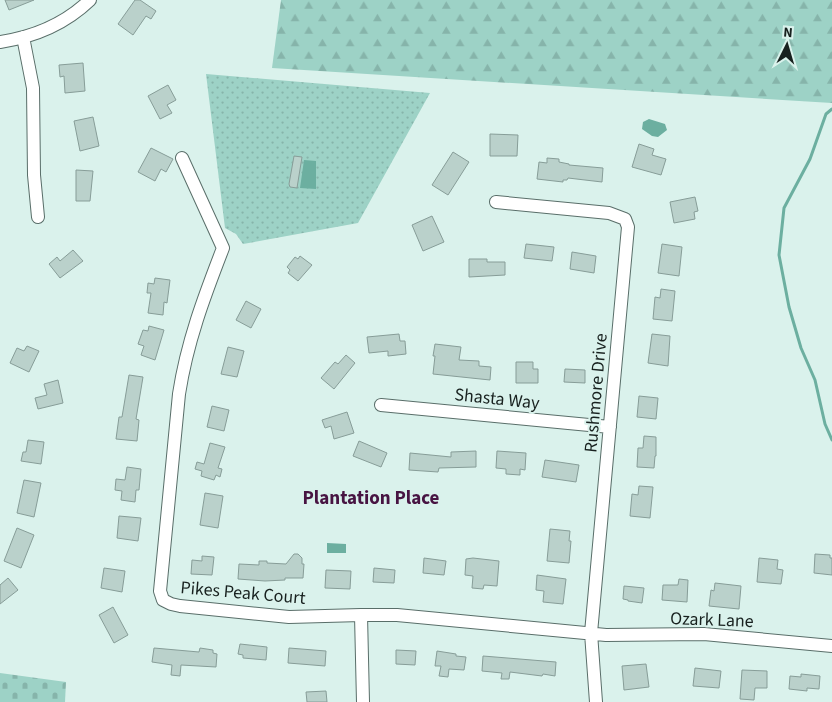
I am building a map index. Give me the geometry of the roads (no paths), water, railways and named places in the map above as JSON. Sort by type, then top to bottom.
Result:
[{"type":"street","points":[[0,42],[44,31],[73,14],[90,0]]},
{"type":"street","points":[[23,37],[33,88],[34,175],[38,217]]},
{"type":"street","name":"Pikes Peak Court","points":[[182,158],[224,248],[198,314],[183,366],[160,590],[163,600],[180,606],[289,617],[361,614],[397,615],[591,633]]},
{"type":"street","name":"Rushmore Drive","points":[[496,202],[609,213],[625,219],[628,235],[591,633],[596,702]]},
{"type":"street","name":"Shasta Way","points":[[381,405],[610,427]]},
{"type":"street","points":[[361,614],[363,702]]},
{"type":"street","name":"Ozark Lane","points":[[591,633],[606,635],[704,634],[832,646]]},
{"type":"waterway","points":[[832,109],[826,114],[810,159],[784,208],[779,255],[789,307],[801,348],[815,380],[825,424],[832,440]]},
{"type":"district","name":"Plantation Place","points":[[371,498]]}]
